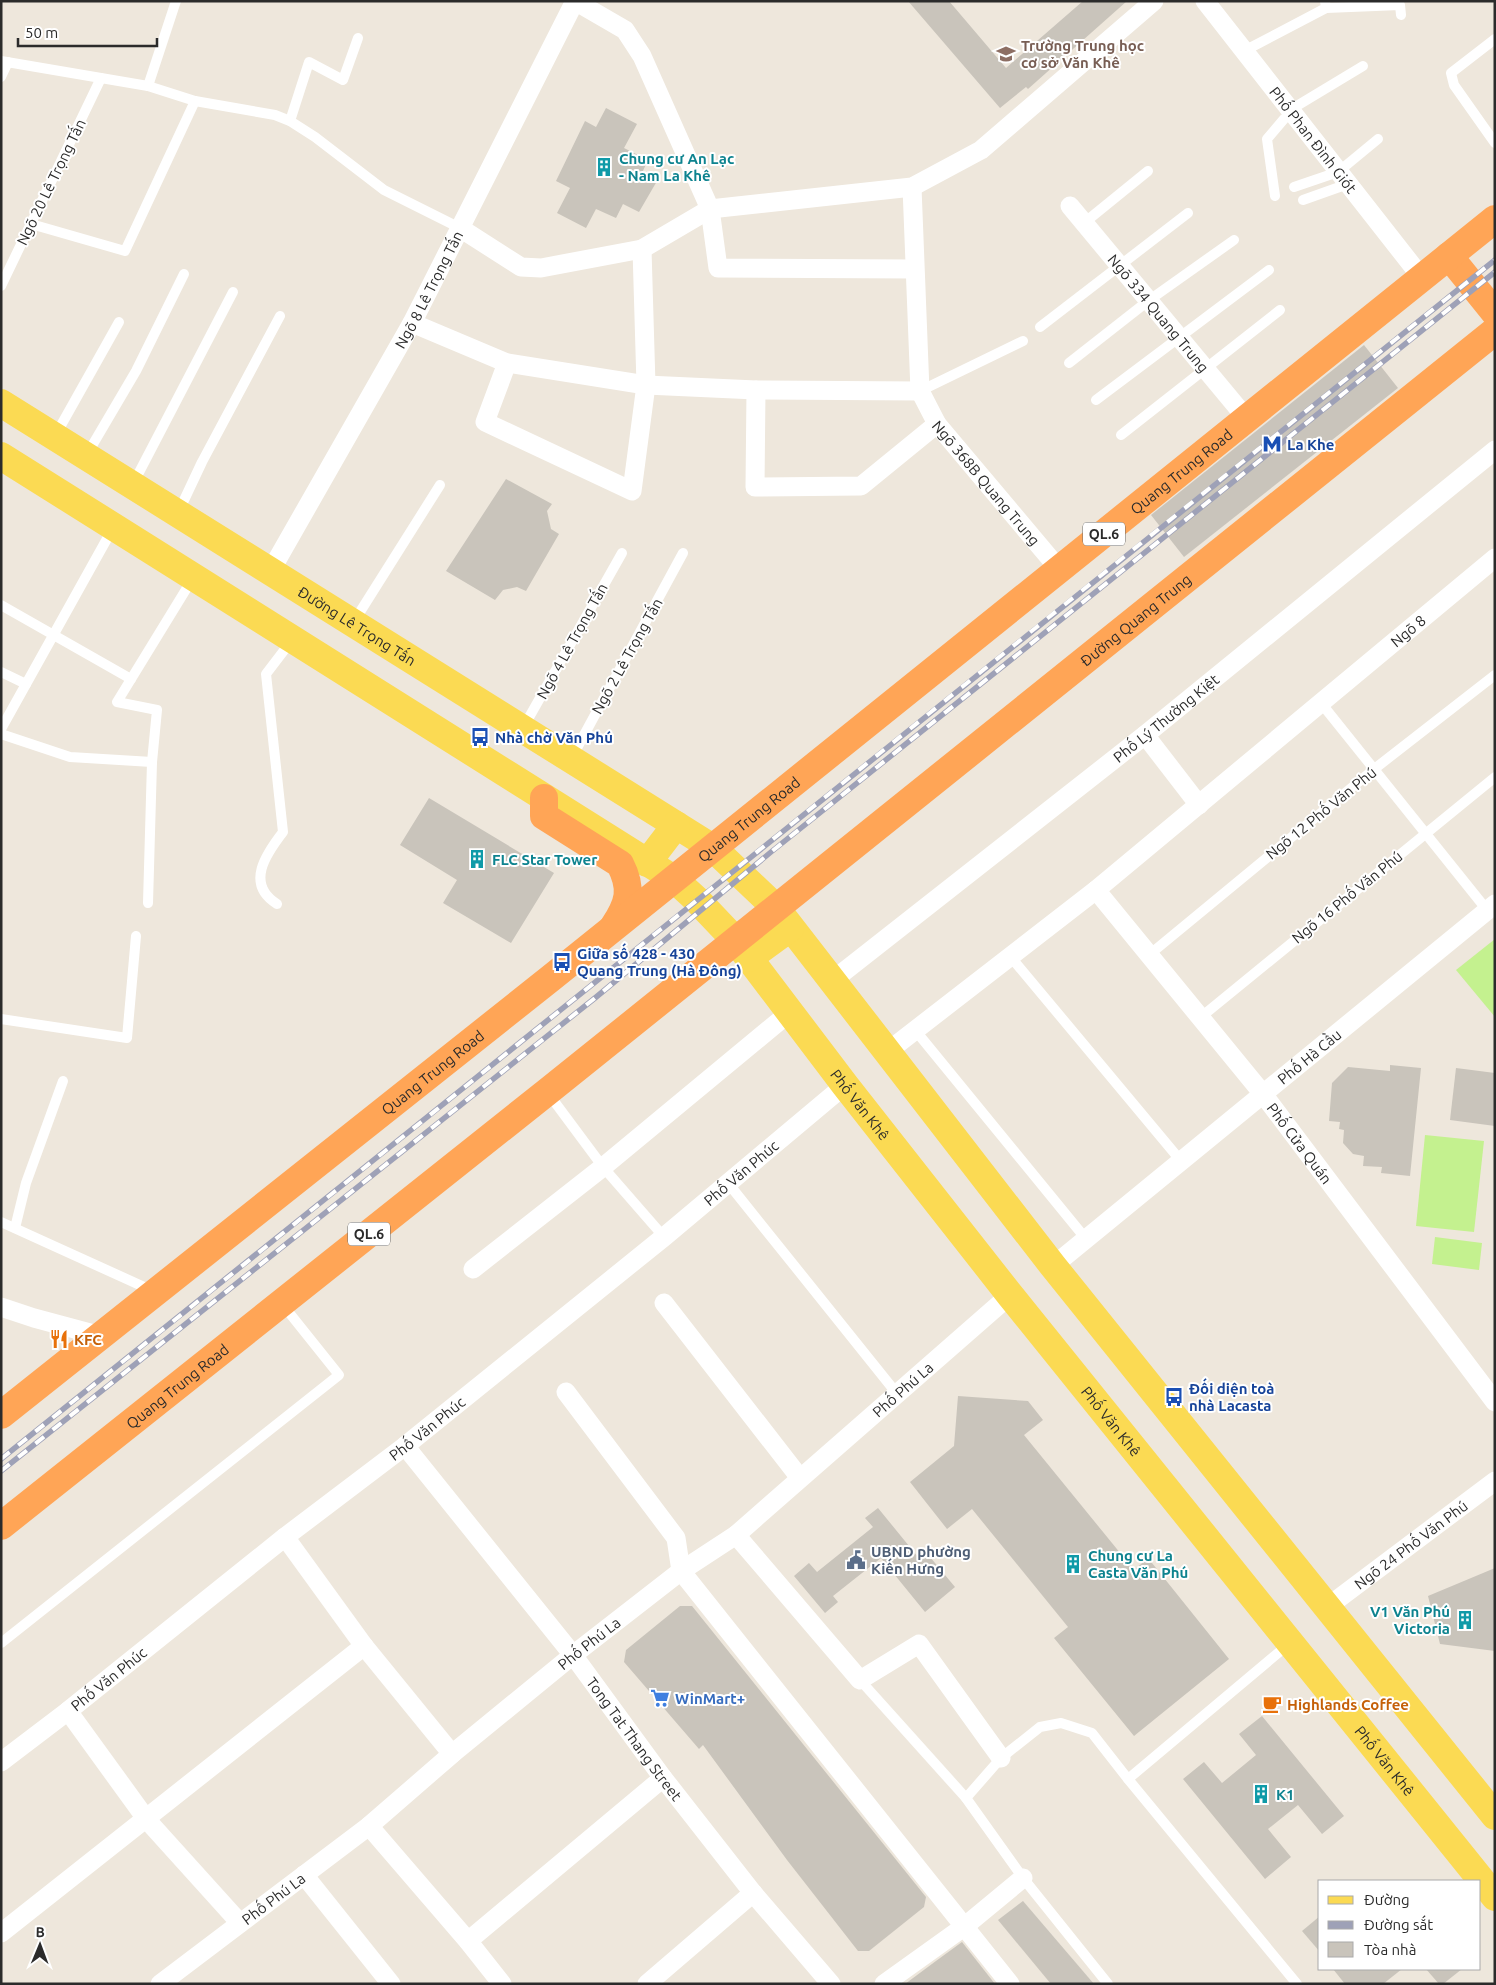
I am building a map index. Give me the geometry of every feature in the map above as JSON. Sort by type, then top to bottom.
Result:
[{"type":"highway","name":"Quang Trung Road","points":[[1,1415],[713,848],[1495,219]]},
{"type":"highway","points":[[1450,256],[1495,314]]},
{"type":"highway","name":"Đường Quang Trung","points":[[783,918],[1495,331]]},
{"type":"highway","points":[[544,798],[544,816],[620,864],[623,869],[628,890],[627,907],[613,928]]},
{"type":"highway","name":"Quang Trung Road","points":[[1,1526],[548,1092],[783,918]]},
{"type":"main road","name":"Đường Lê Trọng Tấn","points":[[1,403],[713,848],[783,918]]},
{"type":"main road","points":[[1,456],[674,879]]},
{"type":"main road","points":[[647,863],[676,825]]},
{"type":"main road","name":"Phố Văn Khê","points":[[674,879],[697,900],[742,949],[789,1013],[1010,1295],[1495,1897]]},
{"type":"main road","points":[[783,918],[1053,1266],[1495,1816]]},
{"type":"street","points":[[575,1],[625,30],[642,56],[710,209],[718,268],[914,269]]},
{"type":"street","name":"Ngõ 8 Lê Trọng Tấn","points":[[270,572],[412,323],[575,1]]},
{"type":"street","points":[[460,228],[521,267],[541,268],[642,249],[710,209],[912,188],[981,150],[1154,1]]},
{"type":"street","name":"Phố Phan Đình Giót","points":[[1205,1],[1422,278]]},
{"type":"street","points":[[412,323],[507,363],[646,385],[756,390],[920,391],[912,188]]},
{"type":"street","name":"Ngõ 334 Quang Trung","points":[[1070,206],[1247,419]]},
{"type":"street","points":[[507,363],[485,422],[632,491],[646,385],[642,249]]},
{"type":"street","points":[[756,390],[755,487],[861,486],[937,424]]},
{"type":"street","name":"Ngõ 368B Quang Trung","points":[[920,391],[937,424],[1059,569]]},
{"type":"street","name":"Phố Lý Thường Kiệt","points":[[832,981],[1145,735],[1495,450]]},
{"type":"street","name":"Ngõ 8","points":[[886,1052],[1096,890],[1495,558]]},
{"type":"street","points":[[1145,735],[1199,804]]},
{"type":"street","name":"Phố Cửa Quán","points":[[1096,890],[1263,1094],[1495,1402]]},
{"type":"street","name":"Phố Hà Cầu","points":[[1053,1266],[1491,907]]},
{"type":"street","points":[[473,1270],[603,1167],[789,1013]]},
{"type":"street","name":"Phố Văn Phúc","points":[[1,1762],[68,1711],[285,1537],[405,1446],[664,1237],[845,1085]]},
{"type":"street","name":"Phố Phú La","points":[[160,1984],[370,1826],[452,1754],[573,1655],[681,1571],[736,1535],[1010,1295]]},
{"type":"street","points":[[664,1303],[800,1478]]},
{"type":"street","points":[[1,1307],[101,1336]]},
{"type":"street","points":[[566,1392],[676,1538],[681,1571],[1010,1984]]},
{"type":"street","name":"Tong Tat Thang Street","points":[[405,1446],[573,1655],[663,1778],[753,1892],[831,1984]]},
{"type":"street","name":"Ngõ 24 Phố Văn Phú","points":[[1326,1608],[1495,1481]]},
{"type":"street","points":[[736,1535],[860,1680],[918,1644],[1001,1758]]},
{"type":"street","points":[[285,1537],[364,1646],[452,1754]]},
{"type":"street","points":[[1,1933],[147,1820],[364,1646]]},
{"type":"street","points":[[68,1711],[147,1820],[240,1923]]},
{"type":"street","points":[[468,1941],[663,1778]]},
{"type":"street","points":[[370,1826],[502,1984]]},
{"type":"street","points":[[304,1875],[391,1984]]},
{"type":"street","points":[[884,1984],[965,1926],[1023,1878]]},
{"type":"street","points":[[648,1984],[753,1892]]},
{"type":"lane","points":[[148,86],[176,1]]},
{"type":"lane","points":[[1244,51],[1325,5],[1400,5],[1401,15]]},
{"type":"lane","points":[[290,121],[309,62],[343,80],[358,38]]},
{"type":"lane","points":[[1495,39],[1451,73],[1454,85],[1495,143]]},
{"type":"lane","points":[[1,78],[5,62],[148,86],[195,101],[275,115],[290,121],[315,137],[384,190],[460,228]]},
{"type":"lane","points":[[1275,196],[1267,139],[1291,112],[1363,66]]},
{"type":"lane","name":"Ngõ 20 Lê Trọng Tấn","points":[[1,286],[101,78]]},
{"type":"lane","points":[[31,224],[125,251],[195,101]]},
{"type":"lane","points":[[1303,200],[1343,178],[1378,139]]},
{"type":"lane","points":[[1084,223],[1148,171]]},
{"type":"lane","points":[[1294,187],[1343,178]]},
{"type":"lane","points":[[1040,327],[1188,213]]},
{"type":"lane","points":[[1070,363],[1148,301],[1234,240]]},
{"type":"lane","points":[[1096,400],[1269,270]]},
{"type":"lane","points":[[86,457],[136,371],[184,274]]},
{"type":"lane","points":[[132,486],[233,292]]},
{"type":"lane","points":[[1121,435],[1280,310]]},
{"type":"lane","points":[[178,514],[202,462],[280,316]]},
{"type":"lane","points":[[55,436],[119,322]]},
{"type":"lane","points":[[920,391],[1023,341]]},
{"type":"lane","points":[[353,623],[440,485]]},
{"type":"lane","points":[[1,729],[114,527]]},
{"type":"lane","name":"Ngõ 4 Lê Trọng Tấn","points":[[522,729],[622,553]]},
{"type":"lane","name":"Ngõ 2 Lê Trọng Tấn","points":[[570,760],[684,553]]},
{"type":"lane","points":[[148,903],[152,762],[157,710],[117,702],[194,577]]},
{"type":"lane","points":[[1,605],[131,679]]},
{"type":"lane","points":[[277,904],[267,898],[260,885],[264,856],[283,832],[266,674],[293,639]]},
{"type":"lane","points":[[1,672],[26,684]]},
{"type":"lane","name":"Ngõ 12 Phố Văn Phú","points":[[1149,955],[1374,770],[1495,675]]},
{"type":"lane","points":[[1321,703],[1425,834],[1491,907]]},
{"type":"lane","points":[[1,734],[70,757],[152,762]]},
{"type":"lane","name":"Ngõ 16 Phố Văn Phú","points":[[1200,1018],[1495,777]]},
{"type":"lane","points":[[1,1020],[127,1038],[136,936]]},
{"type":"lane","points":[[1010,956],[1181,1161]]},
{"type":"lane","points":[[915,1030],[1086,1239]]},
{"type":"lane","points":[[15,1228],[26,1183],[63,1081]]},
{"type":"lane","points":[[548,1092],[603,1167],[664,1237]]},
{"type":"lane","points":[[728,1183],[898,1395]]},
{"type":"lane","points":[[1,1222],[156,1292]]},
{"type":"lane","points":[[1,1643],[339,1375],[282,1303]]},
{"type":"lane","points":[[1128,1779],[1290,1643]]},
{"type":"lane","points":[[860,1680],[966,1798],[1023,1878],[1108,1984]]},
{"type":"lane","points":[[966,1798],[1001,1758],[1040,1727],[1061,1723],[1092,1733],[1297,1984]]},
{"type":"green space","points":[[1495,939],[1495,1017],[1456,970]]},
{"type":"green space","points":[[1425,1135],[1484,1141],[1474,1232],[1416,1226]]},
{"type":"green space","points":[[1435,1237],[1482,1243],[1479,1270],[1432,1264]]},
{"type":"building","points":[[908,1],[949,1],[1006,68],[1083,1],[1127,1],[1028,89],[1026,87],[1000,108]]},
{"type":"building","name":"Chung cư An Lạc - Nam La Khê","points":[[606,108],[637,124],[624,148],[648,160],[642,173],[657,181],[639,212],[623,204],[616,218],[596,209],[586,228],[557,213],[570,188],[556,181],[585,121],[596,127]]},
{"type":"building","points":[[1364,345],[1398,388],[1184,557],[1151,515]]},
{"type":"building","points":[[506,479],[552,504],[547,511],[551,529],[559,534],[526,591],[517,587],[503,590],[495,600],[446,571]]},
{"type":"building","name":"FLC Star Tower","points":[[429,798],[554,873],[511,943],[443,903],[457,880],[400,845]]},
{"type":"building","points":[[1390,1065],[1421,1068],[1410,1176],[1381,1173],[1382,1167],[1363,1166],[1364,1156],[1353,1154],[1343,1143],[1344,1130],[1339,1129],[1340,1122],[1329,1121],[1332,1083],[1348,1067],[1390,1071]]},
{"type":"building","points":[[1456,1068],[1495,1073],[1495,1126],[1450,1120]]},
{"type":"building","name":"Chung cư La Casta Văn Phú","points":[[958,1396],[1028,1401],[1043,1420],[1024,1435],[1134,1570],[1148,1558],[1229,1659],[1134,1736],[1054,1638],[1068,1627],[972,1509],[947,1529],[910,1482],[954,1446]]},
{"type":"building","name":"UBND phường Kiến Hưng","points":[[878,1508],[918,1557],[925,1551],[955,1587],[925,1612],[881,1558],[833,1596],[838,1602],[825,1613],[794,1576],[809,1563],[817,1572],[873,1527],[865,1518]]},
{"type":"building","name":"V1 Văn Phú Victoria","points":[[1495,1568],[1495,1651],[1440,1644],[1428,1596]]},
{"type":"building","points":[[680,1606],[692,1606],[926,1897],[924,1907],[869,1951],[858,1951],[787,1860],[703,1745],[699,1749],[624,1662],[626,1650]]},
{"type":"building","name":"K1","points":[[1262,1716],[1344,1816],[1322,1834],[1298,1805],[1268,1829],[1291,1857],[1265,1879],[1183,1779],[1204,1762],[1222,1783],[1256,1755],[1239,1734]]},
{"type":"building","points":[[1023,1901],[1094,1984],[1051,1984],[998,1920]]},
{"type":"building","points":[[1318,1918],[1318,1950],[1302,1931]]},
{"type":"building","points":[[962,1942],[995,1984],[905,1984],[936,1961]]},
{"type":"building","points":[[1334,1970],[1401,1970],[1383,1984],[1345,1984]]},
{"type":"building","points":[[1427,1970],[1461,1970],[1443,1984],[1439,1984]]},
{"type":"railway","points":[[1,1459],[1495,260]]},
{"type":"railway","points":[[1,1471],[595,998],[771,852],[1495,272]]},
{"type":"place","name":"Trường Trung học cơ sở Văn Khê","points":[[1006,54]]},
{"type":"place","name":"Chung cư An Lạc - Nam La Khê","points":[[604,167]]},
{"type":"place","name":"La Khe","points":[[1272,444]]},
{"type":"place","name":"Nhà chờ Văn Phú","points":[[480,737]]},
{"type":"place","name":"FLC Star Tower","points":[[477,859]]},
{"type":"place","name":"Giữa số 428 - 430 Quang Trung (Hà Đông)","points":[[562,962]]},
{"type":"place","name":"KFC","points":[[59,1339]]},
{"type":"place","name":"Đối diện toà nhà Lacasta","points":[[1174,1397]]},
{"type":"place","name":"UBND phường Kiến Hưng","points":[[856,1560]]},
{"type":"place","name":"Chung cư La Casta Văn Phú","points":[[1073,1564]]},
{"type":"place","name":"V1 Văn Phú Victoria","points":[[1465,1620]]},
{"type":"place","name":"WinMart+","points":[[660,1698]]},
{"type":"place","name":"Highlands Coffee","points":[[1272,1704]]},
{"type":"place","name":"K1","points":[[1261,1794]]}]
